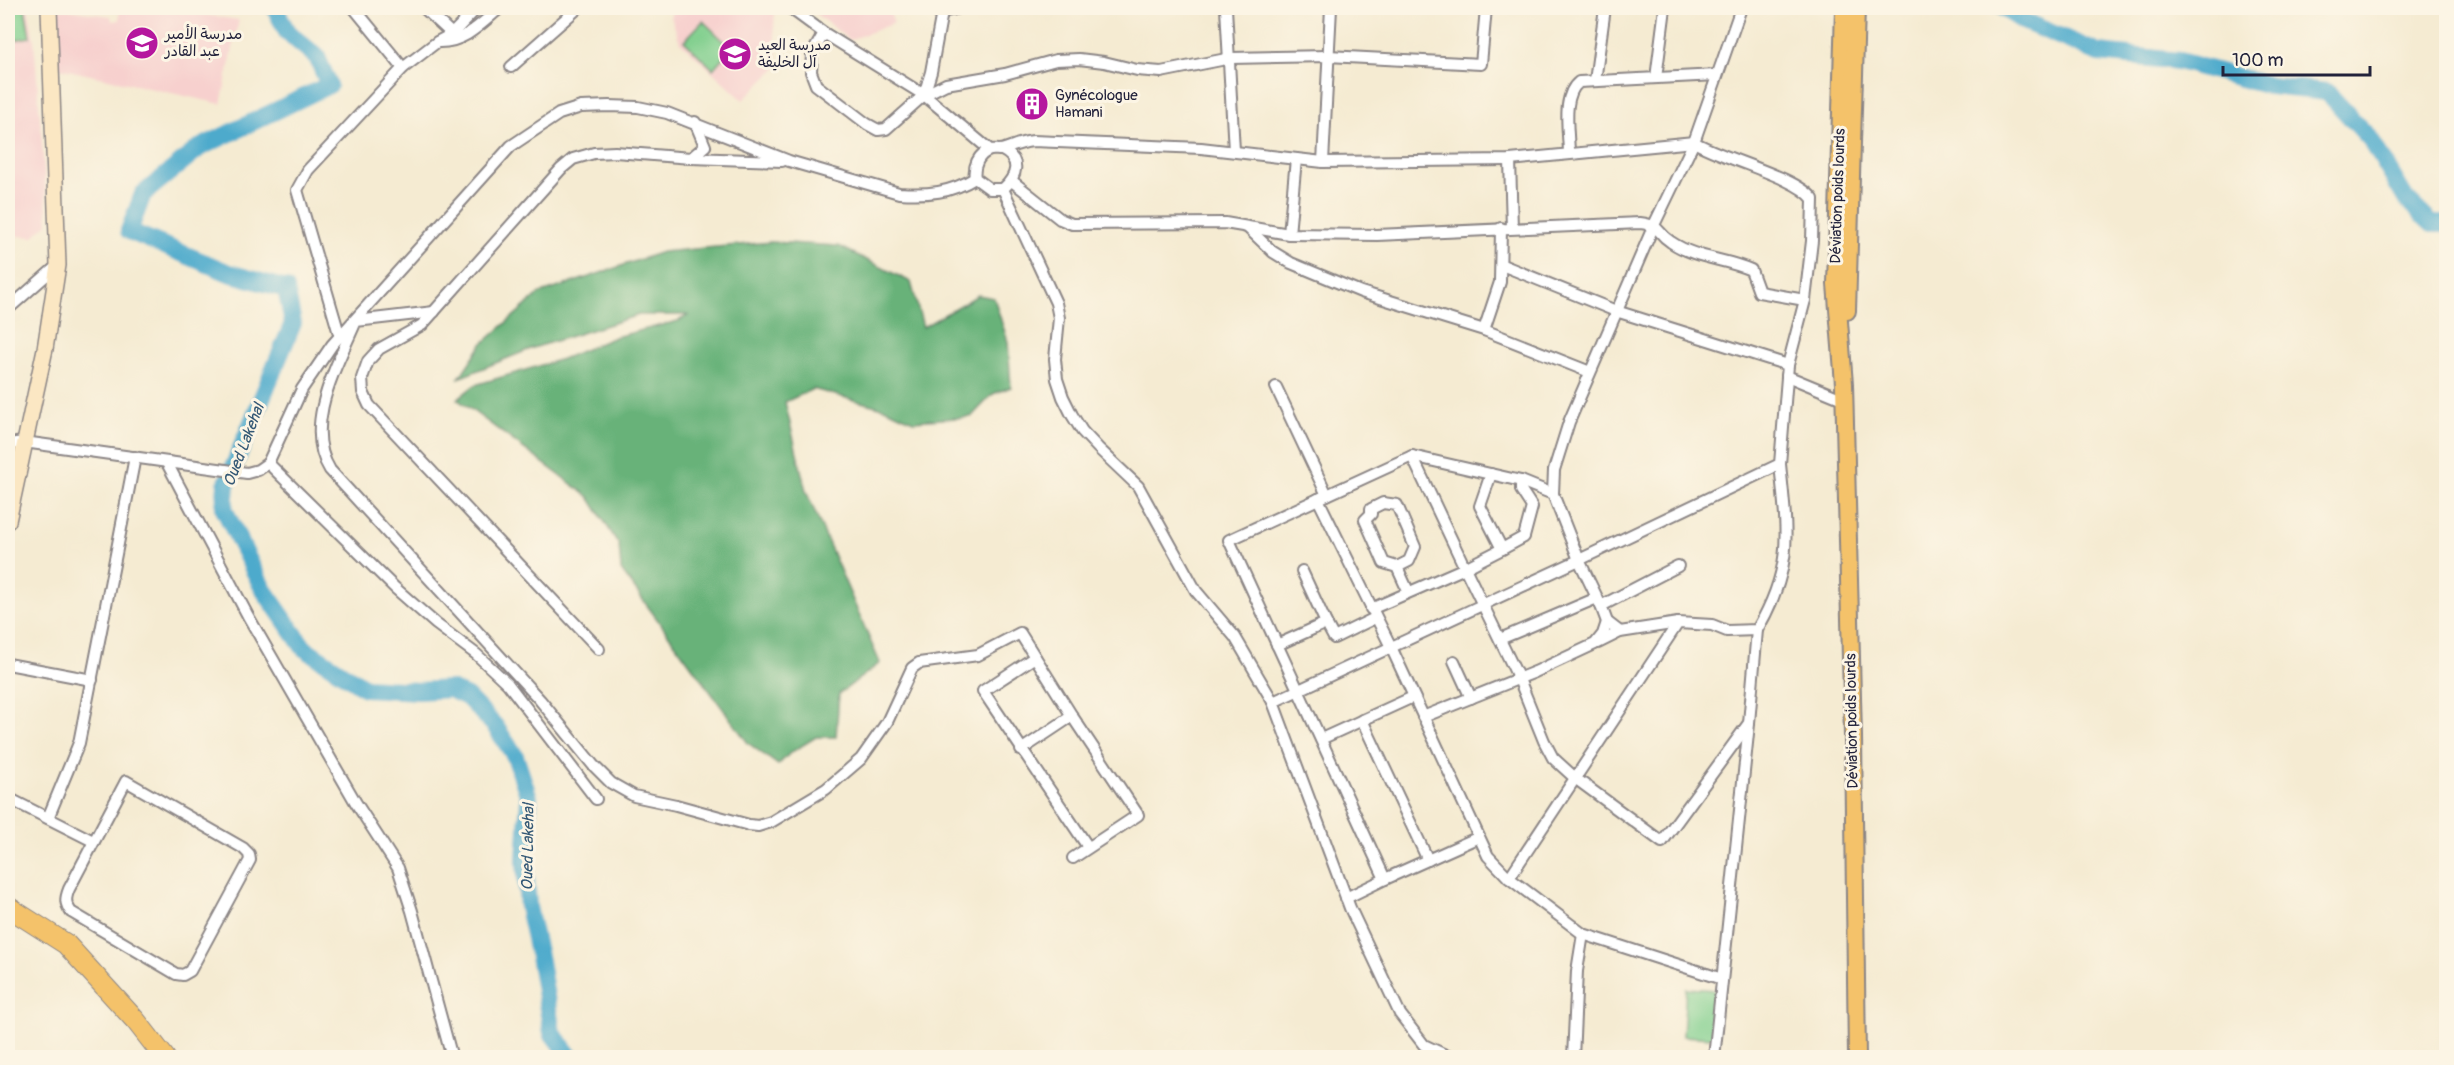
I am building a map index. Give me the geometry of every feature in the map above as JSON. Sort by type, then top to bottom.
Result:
[{"type":"highway","points":[[8,907],[66,944],[136,1021],[165,1058]]},
{"type":"highway","points":[[8,920],[82,963]]},
{"type":"main road","points":[[8,521],[45,349],[58,265],[48,8]]},
{"type":"main road","name":"Déviation poids lourds","points":[[1844,8],[1836,284],[1844,392],[1853,748],[1857,1058]]},
{"type":"main road","name":"Déviation poids lourds","points":[[1844,392],[1856,8]]},
{"type":"street","points":[[355,8],[404,68]]},
{"type":"street","points":[[424,8],[452,34]]},
{"type":"street","points":[[340,337],[297,190],[308,171],[404,68],[437,42],[452,34],[477,8]]},
{"type":"street","points":[[437,42],[458,40],[500,8]]},
{"type":"street","points":[[511,67],[578,8]]},
{"type":"street","points":[[790,8],[824,33],[924,95],[996,150],[1007,153],[1015,162],[1016,174],[1003,189],[990,189],[975,178]]},
{"type":"street","points":[[924,95],[931,72],[941,10],[960,8]]},
{"type":"street","points":[[1226,8],[1231,58],[1234,151]]},
{"type":"street","points":[[1323,162],[1331,8]]},
{"type":"street","points":[[824,33],[812,54],[811,72],[816,84],[867,124],[879,130],[886,129],[924,95],[946,84],[1005,74],[1056,60],[1079,59],[1161,72],[1231,58],[1328,57],[1481,64],[1486,8]]},
{"type":"street","points":[[1595,81],[1605,8]]},
{"type":"street","points":[[1656,78],[1665,8]]},
{"type":"street","points":[[1595,644],[1603,634],[1606,622],[1553,494],[1554,470],[1569,422],[1616,311],[1694,142],[1741,8]]},
{"type":"street","points":[[1569,154],[1569,99],[1573,87],[1579,82],[1718,75]]},
{"type":"street","points":[[8,444],[24,442],[247,473],[258,470],[268,463],[302,389],[340,337],[511,146],[559,114],[581,107],[638,107],[667,113],[695,122],[789,161],[898,193],[916,194],[953,190],[975,178]]},
{"type":"street","points":[[691,158],[705,146],[695,122]]},
{"type":"street","points":[[975,178],[975,165],[981,156],[1016,143],[1033,141],[1234,151],[1323,162],[1510,160],[1694,142],[1710,152],[1798,185],[1810,195],[1814,206],[1805,300],[1788,371],[1780,464],[1787,540],[1784,565],[1771,607],[1758,630],[1714,1058]]},
{"type":"street","points":[[599,649],[369,405],[363,392],[362,378],[368,361],[379,349],[422,325],[561,169],[573,159],[594,153],[615,152],[691,158],[789,161]]},
{"type":"street","points":[[1289,234],[1296,159]]},
{"type":"street","points":[[1484,330],[1500,282],[1507,228],[1510,160]]},
{"type":"street","points":[[1012,181],[1060,219],[1072,224],[1225,224],[1289,234],[1377,235],[1640,223],[1654,225],[1669,241],[1696,255],[1735,263],[1751,270],[1759,292],[1805,300]]},
{"type":"street","points":[[1003,189],[1056,303],[1059,318],[1055,359],[1057,379],[1072,415],[1082,431],[1138,486],[1196,591],[1234,637],[1273,702],[1346,898],[1400,1014],[1424,1045],[1452,1058]]},
{"type":"street","points":[[1247,227],[1273,252],[1291,263],[1361,291],[1484,330],[1590,372]]},
{"type":"street","points":[[8,309],[58,265]]},
{"type":"street","points":[[1502,266],[1616,311],[1844,392]]},
{"type":"street","points":[[356,321],[434,312]]},
{"type":"street","points":[[356,321],[337,366],[322,412],[320,447],[322,458],[399,548],[540,700],[593,765],[622,791],[732,821],[749,825],[765,825],[826,789],[861,759],[874,742],[912,668],[919,663],[978,655],[1020,633],[1138,815],[1073,858]]},
{"type":"street","points":[[1276,387],[1373,614],[1391,647],[1488,856],[1509,878],[1583,934],[1722,979]]},
{"type":"street","points":[[1385,879],[1229,540],[1412,456],[1521,481],[1553,494]]},
{"type":"street","points":[[1412,456],[1519,679],[1544,741],[1553,758],[1575,778],[1662,842],[1749,723]]},
{"type":"street","points":[[48,818],[79,743],[135,457]]},
{"type":"street","points":[[167,463],[260,636],[356,803],[398,868],[452,1058]]},
{"type":"street","points":[[268,463],[395,588],[436,624],[476,654],[508,684],[596,799]]},
{"type":"street","points":[[1273,702],[1780,464]]},
{"type":"street","points":[[1491,474],[1480,506],[1502,549]]},
{"type":"street","points":[[1302,571],[1334,638],[1408,591],[1465,568],[1524,537],[1532,507],[1521,490],[1521,481]]},
{"type":"street","points":[[1397,567],[1409,561],[1415,547],[1397,505],[1383,503],[1371,509],[1371,514],[1365,520],[1384,563],[1397,567],[1408,591]]},
{"type":"street","points":[[1500,639],[1599,602],[1678,566]]},
{"type":"street","points":[[1606,622],[1620,632]]},
{"type":"street","points":[[1277,645],[1326,623]]},
{"type":"street","points":[[1423,717],[1519,679],[1620,632],[1678,623],[1712,625],[1727,631],[1758,630]]},
{"type":"street","points":[[1509,878],[1678,623]]},
{"type":"street","points":[[1035,657],[983,692],[1088,847]]},
{"type":"street","points":[[1454,661],[1471,698]]},
{"type":"street","points":[[8,664],[93,680]]},
{"type":"street","points":[[1321,739],[1413,697]]},
{"type":"street","points":[[1021,750],[1072,716]]},
{"type":"street","points":[[1362,720],[1428,860]]},
{"type":"street","points":[[126,781],[249,854],[250,860],[190,971],[183,975],[176,974],[71,912],[65,897],[93,841],[126,781]]},
{"type":"street","points":[[8,798],[93,841]]},
{"type":"street","points":[[1346,898],[1479,837]]},
{"type":"street","points":[[1573,1058],[1577,971],[1583,934]]},
{"type":"shaded area","points":[[8,8],[28,8],[34,40],[48,223],[33,237],[8,235]]},
{"type":"shaded area","name":"مدرسة الأمير عبد القادر","points":[[54,8],[111,16],[112,21],[119,20],[120,8],[157,8],[239,20],[221,104],[50,66]]},
{"type":"shaded area","name":"مدرسة العيد آل الخليفة","points":[[673,8],[773,8],[775,10],[774,28],[778,66],[743,100],[680,42],[671,17]]},
{"type":"shaded area","points":[[808,8],[888,8],[894,23],[850,40]]},
{"type":"green space","points":[[8,8],[25,8],[30,37],[8,41]]},
{"type":"green space","points":[[703,21],[731,48],[713,69],[684,41]]},
{"type":"green space","points":[[771,242],[839,246],[911,282],[923,327],[978,295],[994,298],[1008,342],[1011,387],[993,394],[971,417],[913,421],[887,409],[813,389],[785,402],[806,491],[880,663],[839,694],[836,737],[816,737],[790,753],[778,765],[748,743],[621,570],[619,545],[589,497],[457,399],[475,385],[562,359],[615,337],[678,321],[689,315],[639,315],[533,348],[459,378],[482,344],[539,294],[662,252]]},
{"type":"green space","points":[[1686,988],[1716,990],[1713,1038],[1683,1036]]},
{"type":"waterway","name":"Oued Lakehal","points":[[275,8],[287,32],[317,57],[329,85],[199,148],[143,194],[129,231],[229,273],[286,289],[293,323],[226,485],[224,509],[263,589],[304,648],[365,688],[418,691],[450,689],[467,697],[495,726],[515,756],[529,798],[525,860],[528,907],[552,1033],[571,1058]]},
{"type":"waterway","points":[[2003,8],[2023,21],[2099,53],[2179,61],[2270,86],[2327,92],[2371,140],[2406,199],[2432,224],[2446,224]]},
{"type":"place","name":"مدرسة الأمير عبد القادر","points":[[142,43]]},
{"type":"place","name":"مدرسة العيد آل الخليفة","points":[[735,54]]},
{"type":"place","name":"Gynécologue Hamani","points":[[1032,104]]}]
